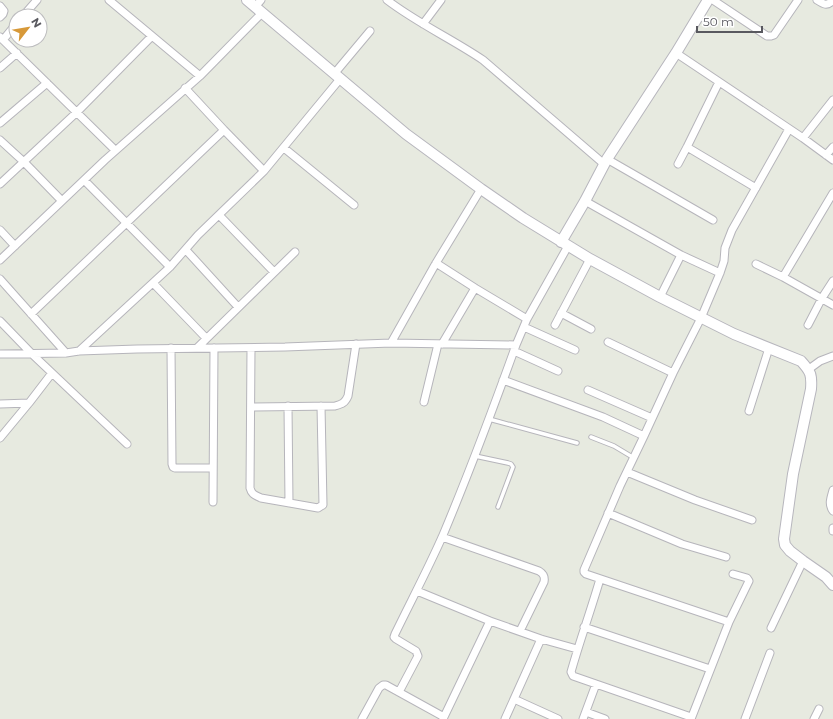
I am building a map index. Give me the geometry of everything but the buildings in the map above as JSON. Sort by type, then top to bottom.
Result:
[{"type":"street","points":[[30,8],[37,0]]},
{"type":"street","points":[[109,0],[118,3],[152,36],[200,76]]},
{"type":"street","points":[[247,0],[259,7],[337,77],[406,134],[523,218],[590,259],[660,297],[734,334],[801,361],[808,369],[812,379],[793,474],[784,539],[785,544],[790,551],[826,577],[833,585]]},
{"type":"street","points":[[387,0],[423,24],[469,50],[483,60],[606,161],[713,220]]},
{"type":"street","points":[[423,24],[441,0]]},
{"type":"street","points":[[399,692],[418,656],[416,651],[396,639],[394,637],[395,634],[442,537],[475,456],[527,319],[606,161],[708,0]]},
{"type":"street","points":[[713,0],[767,36],[774,35],[798,0]]},
{"type":"street","points":[[817,0],[824,5],[832,0]]},
{"type":"street","points":[[0,6],[4,11],[0,17]]},
{"type":"street","points":[[0,260],[116,150],[200,76],[259,7]]},
{"type":"street","points":[[79,351],[170,267],[198,236],[264,171],[284,148],[370,31]]},
{"type":"street","points":[[0,184],[77,112],[152,36]]},
{"type":"street","points":[[2,38],[116,150]]},
{"type":"street","points":[[676,52],[833,160]]},
{"type":"street","points":[[0,68],[17,53]]},
{"type":"street","points":[[678,164],[719,82]]},
{"type":"street","points":[[0,123],[47,83]]},
{"type":"street","points":[[185,88],[264,171]]},
{"type":"street","points":[[803,138],[833,100]]},
{"type":"street","points":[[729,622],[586,574],[584,570],[620,486],[673,373],[701,318],[720,274],[724,261],[725,248],[732,230],[789,129]]},
{"type":"street","points":[[31,314],[224,130]]},
{"type":"street","points":[[0,140],[62,201]]},
{"type":"street","points":[[826,155],[833,147]]},
{"type":"street","points":[[284,148],[354,205]]},
{"type":"street","points":[[687,148],[756,188]]},
{"type":"street","points":[[84,180],[170,267]]},
{"type":"street","points":[[391,343],[436,263],[481,189]]},
{"type":"street","points":[[783,277],[833,193]]},
{"type":"street","points":[[585,201],[681,255],[720,274]]},
{"type":"street","points":[[219,215],[274,272]]},
{"type":"street","points":[[0,230],[15,246]]},
{"type":"street","points":[[186,250],[238,307]]},
{"type":"street","points":[[197,348],[295,252]]},
{"type":"street","points":[[660,297],[681,255]]},
{"type":"street","points":[[555,325],[590,259]]},
{"type":"street","points":[[436,263],[527,319]]},
{"type":"street","points":[[756,264],[783,277],[833,305]]},
{"type":"street","points":[[0,279],[66,353]]},
{"type":"street","points":[[808,325],[833,281]]},
{"type":"street","points":[[153,283],[206,338]]},
{"type":"street","points":[[424,402],[440,344],[475,288]]},
{"type":"street","points":[[561,313],[591,329]]},
{"type":"street","points":[[0,321],[32,354],[127,444]]},
{"type":"street","points":[[524,327],[575,350]]},
{"type":"street","points":[[608,342],[673,373]]},
{"type":"street","points":[[0,354],[66,353],[79,351],[171,348],[251,348],[391,343],[440,344],[515,348],[558,371]]},
{"type":"street","points":[[251,407],[335,406],[342,404],[348,396],[350,388],[356,344]]},
{"type":"street","points":[[171,348],[173,467],[213,468]]},
{"type":"street","points":[[213,502],[214,348]]},
{"type":"street","points":[[251,348],[251,492],[261,498],[318,508],[323,505],[321,406]]},
{"type":"street","points":[[749,411],[769,348]]},
{"type":"street","points":[[808,369],[820,361],[833,356]]},
{"type":"street","points":[[0,438],[52,373]]},
{"type":"street","points":[[503,380],[603,417],[644,436]]},
{"type":"street","points":[[588,390],[652,418]]},
{"type":"street","points":[[0,404],[29,403]]},
{"type":"street","points":[[288,406],[289,503]]},
{"type":"street","points":[[627,472],[695,500],[752,520]]},
{"type":"street","points":[[833,490],[830,501],[830,507],[833,511]]},
{"type":"street","points":[[608,513],[682,544],[726,557]]},
{"type":"street","points":[[442,537],[543,573],[545,577],[544,582],[520,631]]},
{"type":"street","points":[[771,628],[803,561]]},
{"type":"street","points":[[600,579],[577,649],[571,672],[573,676],[691,718],[729,622],[749,581],[747,578],[733,574]]},
{"type":"street","points":[[417,591],[490,621],[577,649]]},
{"type":"street","points":[[362,719],[383,685],[386,685],[399,692],[443,718],[490,621]]},
{"type":"street","points":[[584,627],[710,669]]},
{"type":"street","points":[[505,719],[541,638]]},
{"type":"street","points":[[745,719],[770,653]]},
{"type":"street","points":[[596,684],[584,716],[605,719]]},
{"type":"street","points":[[514,699],[558,719]]},
{"type":"street","points":[[814,719],[819,709]]},
{"type":"lane","points":[[489,419],[577,443]]},
{"type":"lane","points":[[591,437],[614,446],[634,458]]},
{"type":"lane","points":[[475,456],[512,464],[513,467],[498,507]]}]
